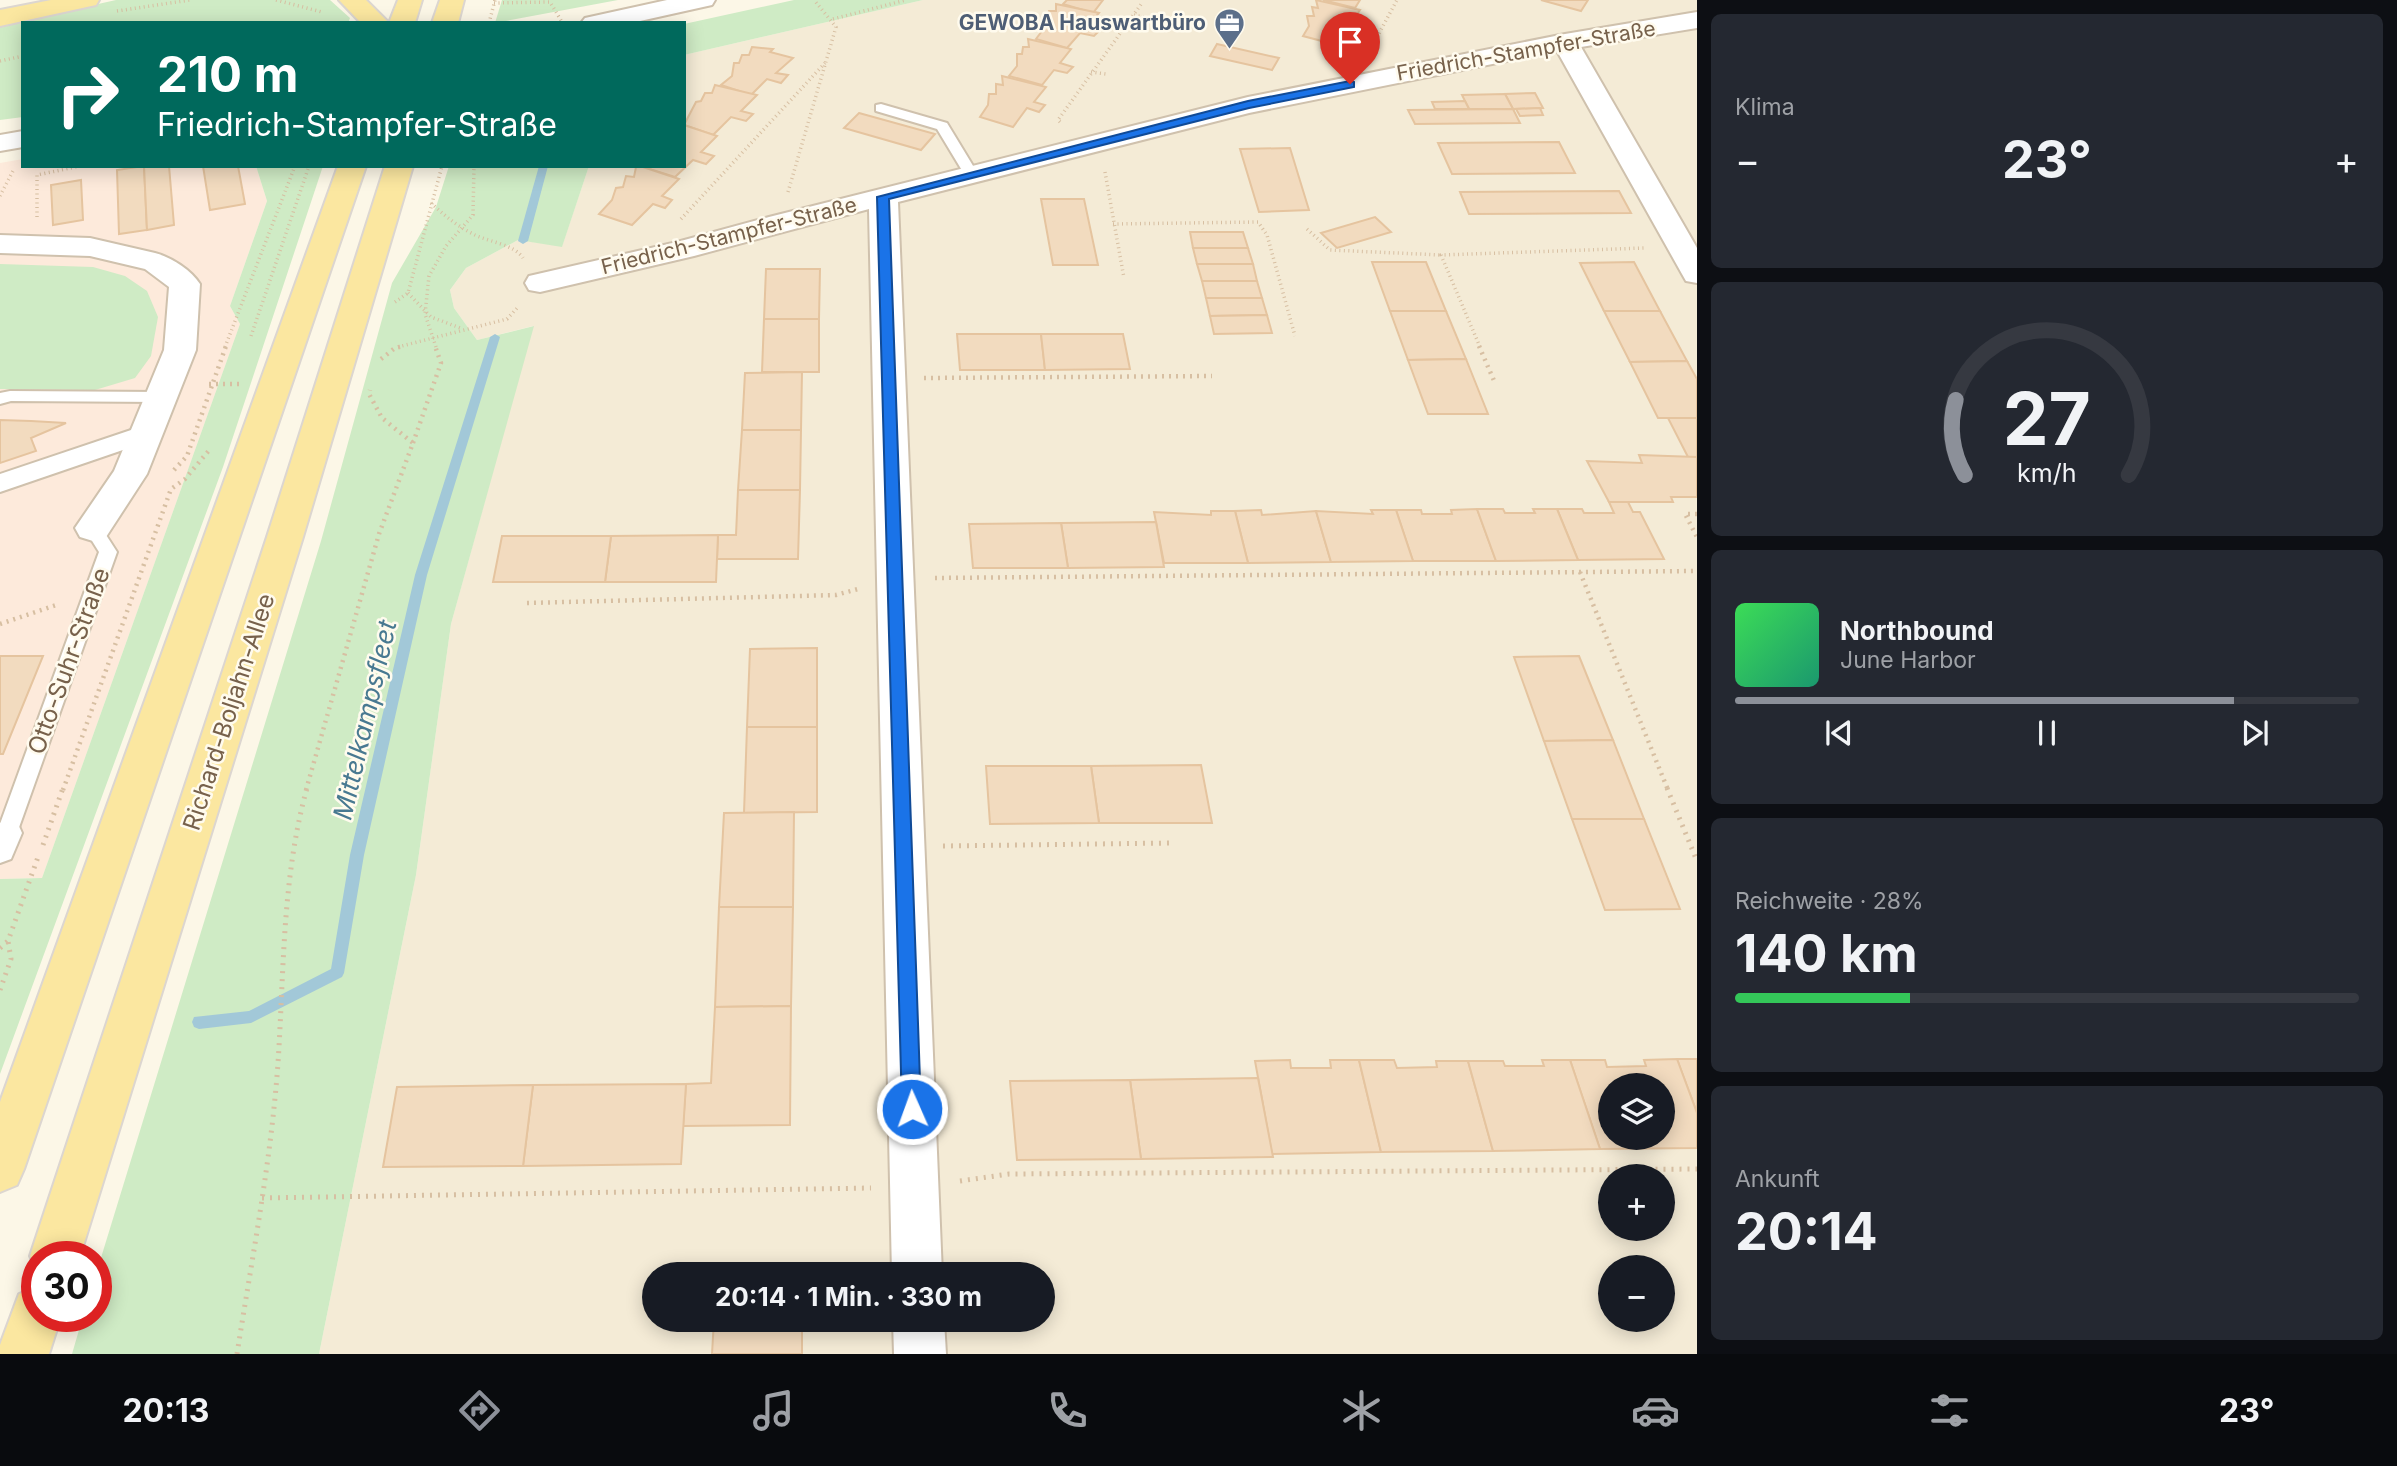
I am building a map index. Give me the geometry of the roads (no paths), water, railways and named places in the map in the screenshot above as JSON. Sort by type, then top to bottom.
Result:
[{"type":"main road","points":[[0,18],[87,0]]},
{"type":"main road","points":[[351,0],[374,21]]},
{"type":"main road","points":[[403,21],[410,0]]},
{"type":"main road","points":[[446,21],[452,0]]},
{"type":"main road","points":[[0,1169],[351,168]]},
{"type":"main road","name":"Richard-Boljahn-Allee","points":[[59,1241],[285,537],[398,168]]},
{"type":"main road","points":[[23,1354],[30,1332]]},
{"type":"street","points":[[603,21],[703,0]]},
{"type":"street","name":"Friedrich-Stampfer-Straße","points":[[540,283],[683,250],[779,223],[1248,105],[1565,42],[1697,20]]},
{"type":"street","points":[[1565,42],[1697,274]]},
{"type":"street","points":[[0,143],[21,139]]},
{"type":"street","points":[[883,197],[917,1262]]},
{"type":"street","name":"Otto-Suhr-Straße","points":[[0,244],[90,247],[155,262],[185,284],[180,350],[130,474],[93,528]]},
{"type":"street","points":[[0,483],[146,433]]},
{"type":"street","points":[[919,1332],[920,1354]]},
{"type":"lane","points":[[881,108],[942,126],[971,174]]},
{"type":"lane","points":[[0,399],[160,397]]},
{"type":"lane","name":"Otto-Suhr-Straße","points":[[3,842],[108,552],[93,528]]},
{"type":"waterway","name":"Mittelkampsfleet","points":[[523,241],[543,168]]},
{"type":"waterway","name":"Mittelkampsfleet","points":[[199,1022],[251,1017],[337,973],[357,855],[421,575],[495,337]]},
{"type":"place","name":"GEWOBA Hauswartbüro","points":[[1229,50]]}]
